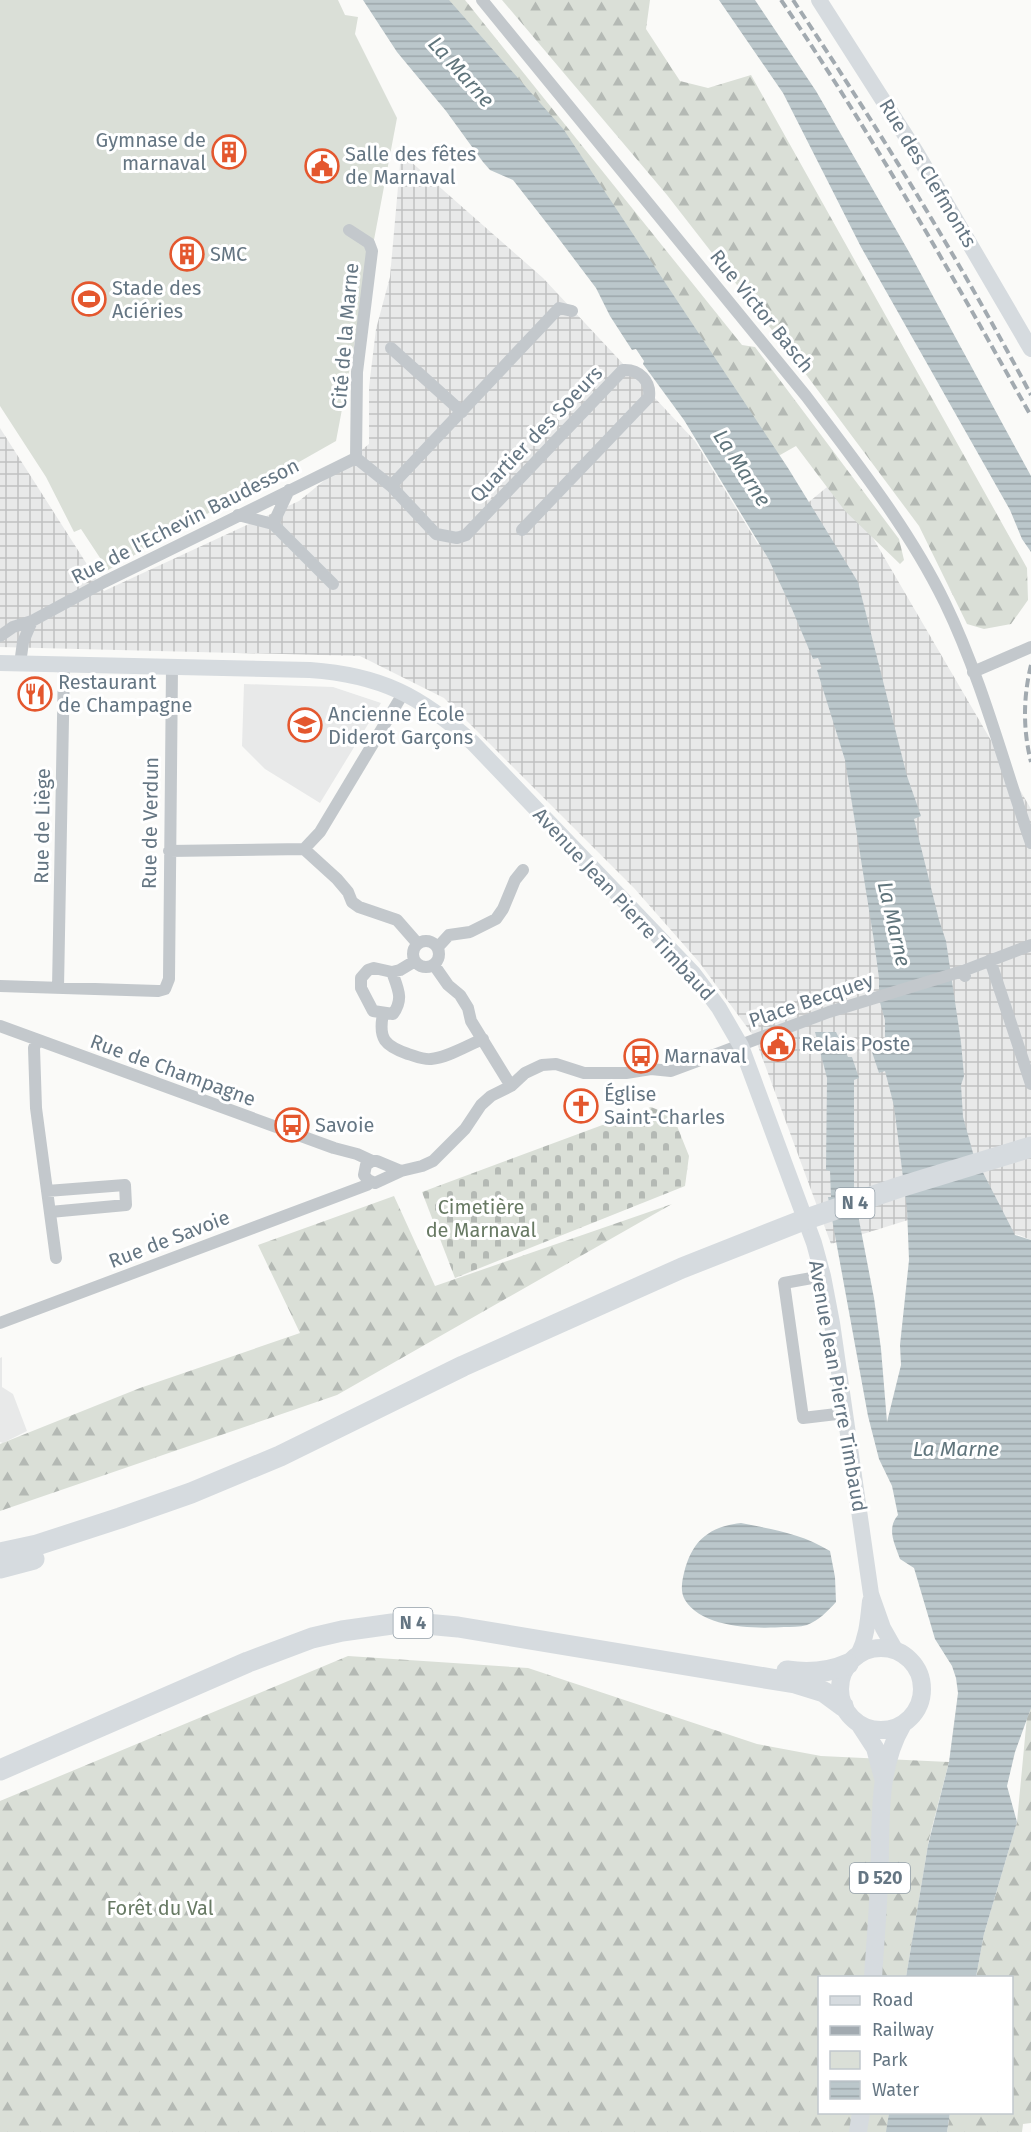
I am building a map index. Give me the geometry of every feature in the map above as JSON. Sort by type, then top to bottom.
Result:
[{"type":"highway","name":"N 4","points":[[0,1553],[125,1523],[205,1498],[317,1449],[468,1374],[529,1338],[682,1268],[801,1221],[900,1187],[1031,1147]]},
{"type":"highway","name":"N 4","points":[[0,1546],[125,1523]]},
{"type":"highway","name":"N 4","points":[[0,1561],[80,1543],[125,1523]]},
{"type":"highway","name":"N 4","points":[[0,1568],[64,1550],[125,1523]]},
{"type":"highway","name":"N 4","points":[[0,1758],[298,1634],[337,1622],[391,1615],[459,1618],[759,1669],[834,1671],[853,1660]]},
{"type":"highway","name":"N 4","points":[[0,1770],[280,1649],[342,1631],[382,1625],[415,1623],[458,1627],[795,1683],[824,1692],[843,1706]]},
{"type":"main road","name":"Rue des Clefmonts","points":[[819,0],[916,152],[1031,349]]},
{"type":"main road","name":"Avenue Jean Pierre Timbaud","points":[[0,663],[335,672],[369,679],[404,692],[438,713],[473,743],[655,932],[707,991],[741,1046],[804,1213],[823,1276],[832,1323],[871,1594]]},
{"type":"main road","points":[[871,1594],[883,1628],[896,1651],[912,1663],[921,1680],[920,1700],[911,1717],[903,1724],[887,1730],[860,1725],[851,1718],[840,1698],[841,1680],[864,1642],[871,1594]]},
{"type":"main road","points":[[853,1660],[877,1648],[896,1651]]},
{"type":"main road","name":"D 520","points":[[873,1976],[883,1778],[891,1747],[903,1724]]},
{"type":"main road","name":"D 520","points":[[860,1725],[874,1748],[883,1778]]},
{"type":"main road","points":[[858,2132],[861,2114]]},
{"type":"street","name":"Rue Victor Basch","points":[[482,0],[799,387],[847,450],[900,527],[935,584],[957,629],[973,672]]},
{"type":"street","name":"Cité de la Marne","points":[[349,230],[364,238],[372,251],[357,372],[356,458]]},
{"type":"street","points":[[391,486],[559,308],[572,311]]},
{"type":"street","points":[[391,348],[462,412]]},
{"type":"street","name":"Quartier des Soeurs","points":[[356,458],[391,486],[436,534],[457,538],[466,535],[623,370],[631,369],[640,375],[650,389],[649,397],[522,530]]},
{"type":"street","name":"Rue de l'Echevin Baudesson","points":[[0,636],[13,627],[32,621],[104,582],[356,458]]},
{"type":"street","points":[[273,524],[289,490]]},
{"type":"street","points":[[238,515],[273,524],[333,584]]},
{"type":"street","points":[[20,664],[23,642],[32,621]]},
{"type":"street","points":[[1031,647],[973,672],[1031,843]]},
{"type":"street","name":"Rue de Liège","points":[[58,988],[64,665]]},
{"type":"street","name":"Rue de Verdun","points":[[58,988],[158,991],[165,989],[169,979],[172,667]]},
{"type":"street","points":[[304,849],[320,832],[404,692]]},
{"type":"street","points":[[169,850],[304,849],[337,879],[348,892],[352,902],[359,907],[397,920],[418,944]]},
{"type":"street","points":[[438,946],[430,941],[418,944],[413,954],[415,961],[426,968],[434,965],[439,959],[438,946],[449,935],[470,932],[496,919],[503,909],[515,880],[523,870]]},
{"type":"street","name":"Place Becquey","points":[[741,1046],[829,1012],[964,973],[990,960],[1031,945]]},
{"type":"street","points":[[990,960],[1031,1084]]},
{"type":"street","points":[[392,972],[400,996],[399,1006],[393,1014],[373,1011],[361,988],[361,978],[368,970],[374,968],[392,972],[415,961]]},
{"type":"street","points":[[434,965],[448,985],[460,995],[468,1008],[471,1021],[511,1086]]},
{"type":"street","points":[[0,986],[58,988]]},
{"type":"street","points":[[383,1014],[380,1027],[383,1039],[392,1048],[428,1060],[483,1040]]},
{"type":"street","name":"Rue de Champagne","points":[[0,1026],[334,1148],[372,1172]]},
{"type":"street","points":[[37,1040],[34,1048],[36,1108],[56,1258]]},
{"type":"street","name":"Rue de Savoie","points":[[0,1323],[351,1191],[360,1177],[372,1172],[401,1171],[434,1161],[465,1129],[481,1105],[491,1096],[511,1086],[525,1073],[542,1065],[555,1064],[584,1073],[626,1073],[651,1069],[671,1071],[741,1046]]},
{"type":"street","points":[[47,1191],[125,1185],[126,1205],[50,1212]]},
{"type":"street","points":[[823,1276],[784,1283],[803,1418],[845,1413]]},
{"type":"shaded area","points":[[401,153],[543,278],[695,441],[758,544],[838,478],[1031,809],[1031,1240],[1019,1235],[908,1220],[831,1244],[755,1038],[699,962],[634,888],[444,698],[360,656],[0,647],[0,428],[104,591],[299,501],[369,444],[369,387],[376,329],[390,277]]},
{"type":"shaded area","name":"Ancienne École Diderot Garçons","points":[[244,684],[333,687],[381,703],[320,803],[265,769],[242,746]]},
{"type":"shaded area","points":[[2,1357],[2,1387],[13,1394],[27,1431],[3,1443],[0,1442],[0,1358]]},
{"type":"green space","points":[[0,0],[338,0],[345,15],[358,17],[355,34],[397,118],[336,441],[108,570],[81,529],[74,532],[46,477],[0,406]]},
{"type":"green space","points":[[431,0],[465,0],[742,345],[755,347],[899,539],[904,560],[900,564],[845,511],[796,446],[773,459]]},
{"type":"green space","points":[[502,0],[650,0],[646,29],[680,81],[708,88],[751,75],[1027,568],[1028,600],[1011,624],[984,629],[967,624],[919,526],[793,357],[667,195]]},
{"type":"green space","name":"Cimetière de Marnaval","points":[[651,1107],[673,1116],[689,1156],[685,1186],[455,1278],[422,1192]]},
{"type":"green space","points":[[394,1196],[435,1286],[672,1204],[337,1395],[0,1511],[0,1444],[140,1388],[300,1333],[258,1245]]},
{"type":"green space","name":"Forêt du Val","points":[[348,1656],[528,1668],[757,1744],[821,1756],[949,1762],[929,1839],[906,1976],[818,1976],[818,2114],[889,2114],[887,2132],[0,2132],[0,1801]]},
{"type":"green space","points":[[1031,1674],[1031,2123],[1023,2124],[1022,2132],[947,2132],[950,2114],[1013,2114],[1013,1976],[976,1976],[984,1934],[1017,1822]]},
{"type":"water","name":"La Marne","points":[[363,0],[449,0],[564,130],[788,468],[858,582],[907,776],[921,816],[914,819],[946,941],[961,1042],[964,1076],[961,1085],[963,1117],[973,1153],[1015,1235],[1031,1240],[1031,1708],[1015,1752],[1007,1786],[1017,1822],[984,1934],[976,1976],[906,1976],[928,1845],[949,1762],[958,1693],[952,1666],[935,1639],[914,1568],[900,1559],[894,1542],[892,1531],[894,1520],[898,1515],[892,1486],[879,1459],[868,1416],[828,1197],[831,1197],[830,1171],[826,1170],[827,1078],[815,1032],[836,1032],[848,1057],[852,1057],[859,1078],[854,1080],[854,1194],[874,1298],[887,1422],[901,1365],[900,1345],[909,1260],[907,1209],[894,1106],[885,1071],[879,1073],[872,1052],[879,1049],[885,1039],[885,1020],[879,999],[879,978],[874,941],[845,760],[817,670],[822,668],[818,658],[813,659],[768,558],[684,420],[643,364],[644,361],[636,349],[632,350],[610,316],[596,288],[513,180],[490,170],[446,111],[397,52]]},
{"type":"water","points":[[719,0],[755,0],[816,91],[909,252],[1031,476],[1031,552],[1022,539],[1010,510],[861,247],[783,93]]},
{"type":"water","points":[[741,1523],[798,1536],[830,1551],[835,1577],[836,1602],[815,1621],[796,1627],[759,1628],[730,1625],[704,1616],[693,1609],[682,1594],[684,1573],[692,1552],[697,1544],[711,1532]]},
{"type":"water","points":[[889,2114],[950,2114],[947,2132],[886,2132]]},
{"type":"railway","points":[[781,0],[879,153],[1031,416]]},
{"type":"railway","points":[[793,0],[917,194],[1031,395]]},
{"type":"railway","points":[[1031,665],[1026,690],[1025,714],[1026,738],[1031,762]]},
{"type":"place","name":"Gymnase de marnaval","points":[[229,152]]},
{"type":"place","name":"Salle des fêtes de Marnaval","points":[[322,166]]},
{"type":"place","name":"SMC","points":[[187,254]]},
{"type":"place","name":"Stade des Aciéries","points":[[89,299]]},
{"type":"place","name":"Restaurant de Champagne","points":[[35,694]]},
{"type":"place","name":"Ancienne École Diderot Garçons","points":[[305,725]]},
{"type":"place","name":"Relais Poste","points":[[778,1044]]},
{"type":"place","name":"Marnaval","points":[[641,1056]]},
{"type":"place","name":"Église Saint-Charles","points":[[581,1106]]},
{"type":"place","name":"Savoie","points":[[292,1125]]}]
